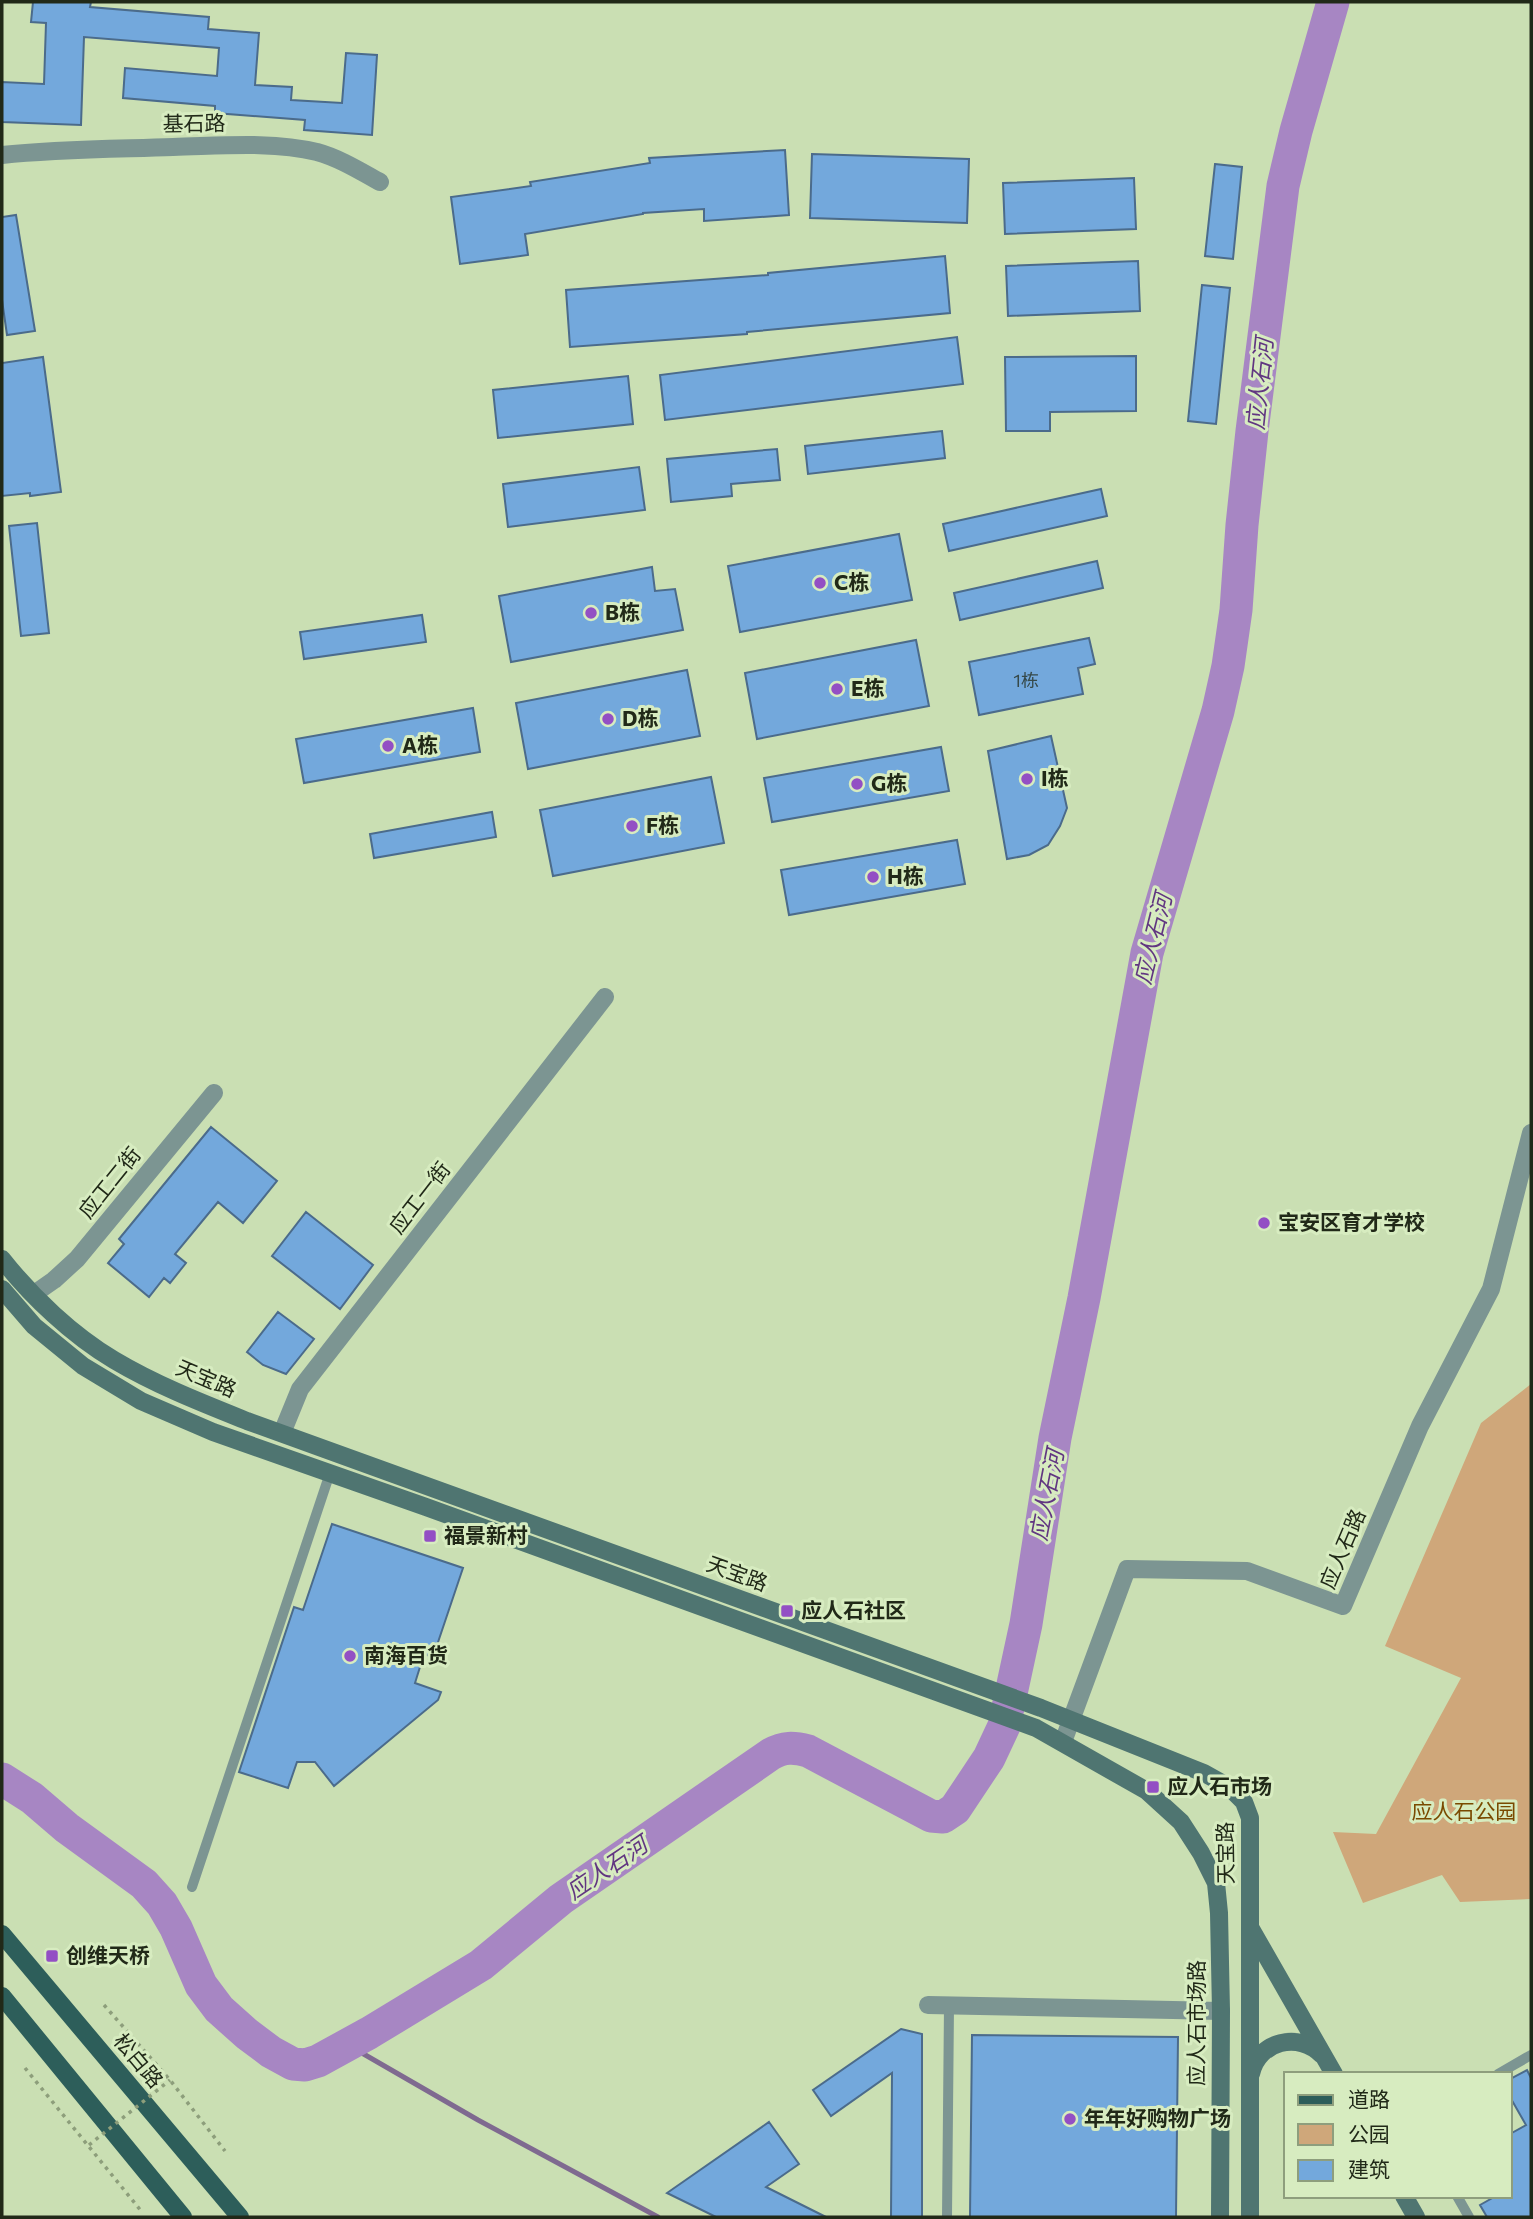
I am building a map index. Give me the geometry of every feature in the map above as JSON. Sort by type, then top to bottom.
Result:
[{"type":"main road","name":"松白路","points":[[2,1934],[240,2217]]},
{"type":"main road","points":[[5,2005],[183,2217]]},
{"type":"street","name":"基石路","points":[[2,155],[72,150],[234,146],[290,148],[335,159],[380,182]]},
{"type":"street","name":"应工一街","points":[[282,1433],[300,1389],[605,997]]},
{"type":"street","name":"应工二街","points":[[34,1294],[69,1268],[214,1093]]},
{"type":"street","name":"应人石路","points":[[1063,1742],[1127,1569],[1247,1571],[1343,1606],[1420,1426],[1491,1289],[1531,1133]]},
{"type":"street","name":"天宝路","points":[[2,1259],[72,1330],[112,1359],[190,1398],[1071,1720],[1204,1773],[1229,1787],[1244,1802],[1250,1818],[1249,1926]]},
{"type":"street","name":"天宝路","points":[[2,1289],[34,1326],[83,1366],[141,1401],[213,1432],[1036,1728],[1147,1791],[1181,1822],[1216,1883],[1219,1913]]},
{"type":"street","name":"应人石市场路","points":[[1219,1913],[1220,2217]]},
{"type":"street","points":[[1249,1926],[1330,2067]]},
{"type":"street","points":[[1249,1926],[1250,2217]]},
{"type":"street","points":[[928,2005],[1221,2011]]},
{"type":"street","points":[[1250,2080],[1253,2066],[1259,2056],[1280,2042],[1295,2041],[1307,2044],[1317,2051],[1330,2067]]},
{"type":"street","points":[[1405,2198],[1416,2217]]},
{"type":"lane","points":[[192,1887],[330,1473]]},
{"type":"lane","points":[[947,2217],[949,2006]]},
{"type":"lane","points":[[1501,2072],[1531,2055]]},
{"type":"lane","points":[[1458,2198],[1469,2217]]},
{"type":"path","points":[[104,2005],[170,2080],[225,2151]]},
{"type":"path","points":[[25,2068],[142,2212]]},
{"type":"path","points":[[89,2145],[170,2080]]},
{"type":"green space","name":"应人石公园","points":[[1531,1384],[1531,1899],[1460,1902],[1442,1875],[1363,1903],[1333,1832],[1376,1834],[1461,1678],[1385,1646],[1481,1423]]},
{"type":"building","points":[[33,2],[91,2],[90,7],[209,17],[208,29],[259,33],[255,85],[292,87],[291,100],[342,103],[346,53],[377,55],[372,135],[304,130],[305,120],[215,113],[215,106],[123,98],[125,68],[217,76],[219,48],[84,37],[81,125],[2,122],[2,82],[44,84],[46,23],[31,22]]},
{"type":"building","points":[[785,150],[789,215],[704,221],[704,209],[643,213],[525,234],[528,255],[460,264],[451,197],[531,186],[530,182],[650,163],[649,158]]},
{"type":"building","points":[[812,154],[969,159],[967,223],[810,218]]},
{"type":"building","points":[[1215,164],[1242,167],[1233,259],[1205,256]]},
{"type":"building","points":[[1134,178],[1136,229],[1005,234],[1003,183]]},
{"type":"building","points":[[16,215],[35,331],[7,335],[2,300],[2,217]]},
{"type":"building","points":[[945,256],[950,313],[747,334],[570,347],[566,290],[768,275]]},
{"type":"building","points":[[1138,261],[1140,311],[1008,316],[1006,266]]},
{"type":"building","points":[[1202,285],[1230,288],[1216,424],[1188,421]]},
{"type":"building","points":[[957,337],[963,384],[665,420],[660,375]]},
{"type":"building","points":[[1136,356],[1136,411],[1050,412],[1050,431],[1006,431],[1005,357]]},
{"type":"building","points":[[43,357],[61,492],[2,496],[2,363]]},
{"type":"building","points":[[628,376],[633,424],[498,438],[493,390]]},
{"type":"building","points":[[942,431],[945,458],[808,474],[805,446]]},
{"type":"building","points":[[777,449],[780,480],[731,484],[732,496],[671,502],[667,459]]},
{"type":"building","points":[[639,467],[645,510],[508,527],[503,484]]},
{"type":"building","points":[[1101,489],[1107,516],[949,551],[943,524]]},
{"type":"building","points":[[37,523],[49,633],[21,636],[9,526]]},
{"type":"building","name":"C栋","points":[[899,534],[912,600],[740,632],[728,566]]},
{"type":"building","points":[[1097,561],[1103,588],[960,620],[954,593]]},
{"type":"building","name":"B栋","points":[[652,567],[655,591],[675,589],[683,630],[511,662],[499,596]]},
{"type":"building","points":[[422,615],[426,642],[304,659],[300,632]]},
{"type":"building","points":[[1089,638],[1095,664],[1078,668],[1083,694],[979,715],[969,662]]},
{"type":"building","name":"E栋","points":[[916,640],[929,706],[757,739],[745,673]]},
{"type":"building","name":"D栋","points":[[687,670],[700,736],[528,769],[516,703]]},
{"type":"building","name":"A栋","points":[[473,708],[480,752],[304,783],[296,739]]},
{"type":"building","name":"I栋","points":[[1051,736],[1067,808],[1048,845],[1029,855],[1007,859],[988,751]]},
{"type":"building","name":"G栋","points":[[941,747],[949,791],[772,822],[764,778]]},
{"type":"building","name":"F栋","points":[[711,777],[724,843],[553,876],[540,810]]},
{"type":"building","points":[[492,812],[496,837],[374,858],[370,834]]},
{"type":"building","name":"H栋","points":[[957,840],[965,884],[789,915],[781,870]]},
{"type":"building","points":[[211,1127],[277,1181],[243,1223],[218,1202],[175,1254],[186,1263],[170,1283],[164,1278],[149,1297],[108,1263],[124,1244],[119,1239]]},
{"type":"building","points":[[306,1212],[373,1265],[340,1309],[272,1256]]},
{"type":"building","points":[[278,1312],[314,1339],[286,1374],[263,1365],[247,1352]]},
{"type":"building","name":"南海百货","points":[[332,1524],[463,1568],[433,1657],[424,1654],[415,1683],[441,1692],[438,1700],[334,1786],[315,1762],[297,1762],[288,1788],[239,1772],[294,1607],[303,1610]]},
{"type":"building","points":[[901,2029],[922,2034],[922,2217],[891,2217],[892,2073],[831,2116],[813,2090]]},
{"type":"building","name":"年年好购物广场","points":[[972,2035],[1178,2037],[1176,2217],[970,2217]]},
{"type":"building","points":[[1527,2070],[1531,2078],[1531,2217],[1487,2217],[1480,2205],[1492,2198],[1512,2198],[1512,2133],[1526,2125],[1512,2100],[1512,2078]]},
{"type":"building","points":[[769,2122],[799,2164],[766,2187],[826,2217],[716,2217],[667,2193]]},
{"type":"waterway","name":"应人石河","points":[[2,1779],[32,1798],[67,1828],[144,1884],[162,1904],[176,1928],[201,1985],[219,2009],[271,2052],[293,2064],[305,2065],[318,2061],[369,2033],[481,1965],[561,1899],[780,1750],[789,1748],[808,1751],[931,1816],[943,1817],[955,1809],[989,1758],[1004,1726],[1026,1624],[1055,1438],[1084,1298],[1147,953],[1218,711],[1228,666],[1236,610],[1252,431],[1283,186],[1333,2]]},
{"type":"waterway","points":[[348,2045],[478,2120],[658,2217]]},
{"type":"place","name":"C栋","points":[[820,583]]},
{"type":"place","name":"B栋","points":[[591,613]]},
{"type":"place","name":"E栋","points":[[837,689]]},
{"type":"place","name":"D栋","points":[[608,719]]},
{"type":"place","name":"A栋","points":[[388,746]]},
{"type":"place","name":"I栋","points":[[1027,779]]},
{"type":"place","name":"G栋","points":[[857,784]]},
{"type":"place","name":"F栋","points":[[632,826]]},
{"type":"place","name":"H栋","points":[[873,877]]},
{"type":"place","name":"宝安区育才学校","points":[[1264,1223]]},
{"type":"place","name":"福景新村","points":[[430,1536]]},
{"type":"place","name":"应人石社区","points":[[787,1611]]},
{"type":"place","name":"南海百货","points":[[350,1656]]},
{"type":"place","name":"应人石市场","points":[[1153,1787]]},
{"type":"place","name":"创维天桥","points":[[52,1956]]},
{"type":"place","name":"年年好购物广场","points":[[1070,2119]]}]
